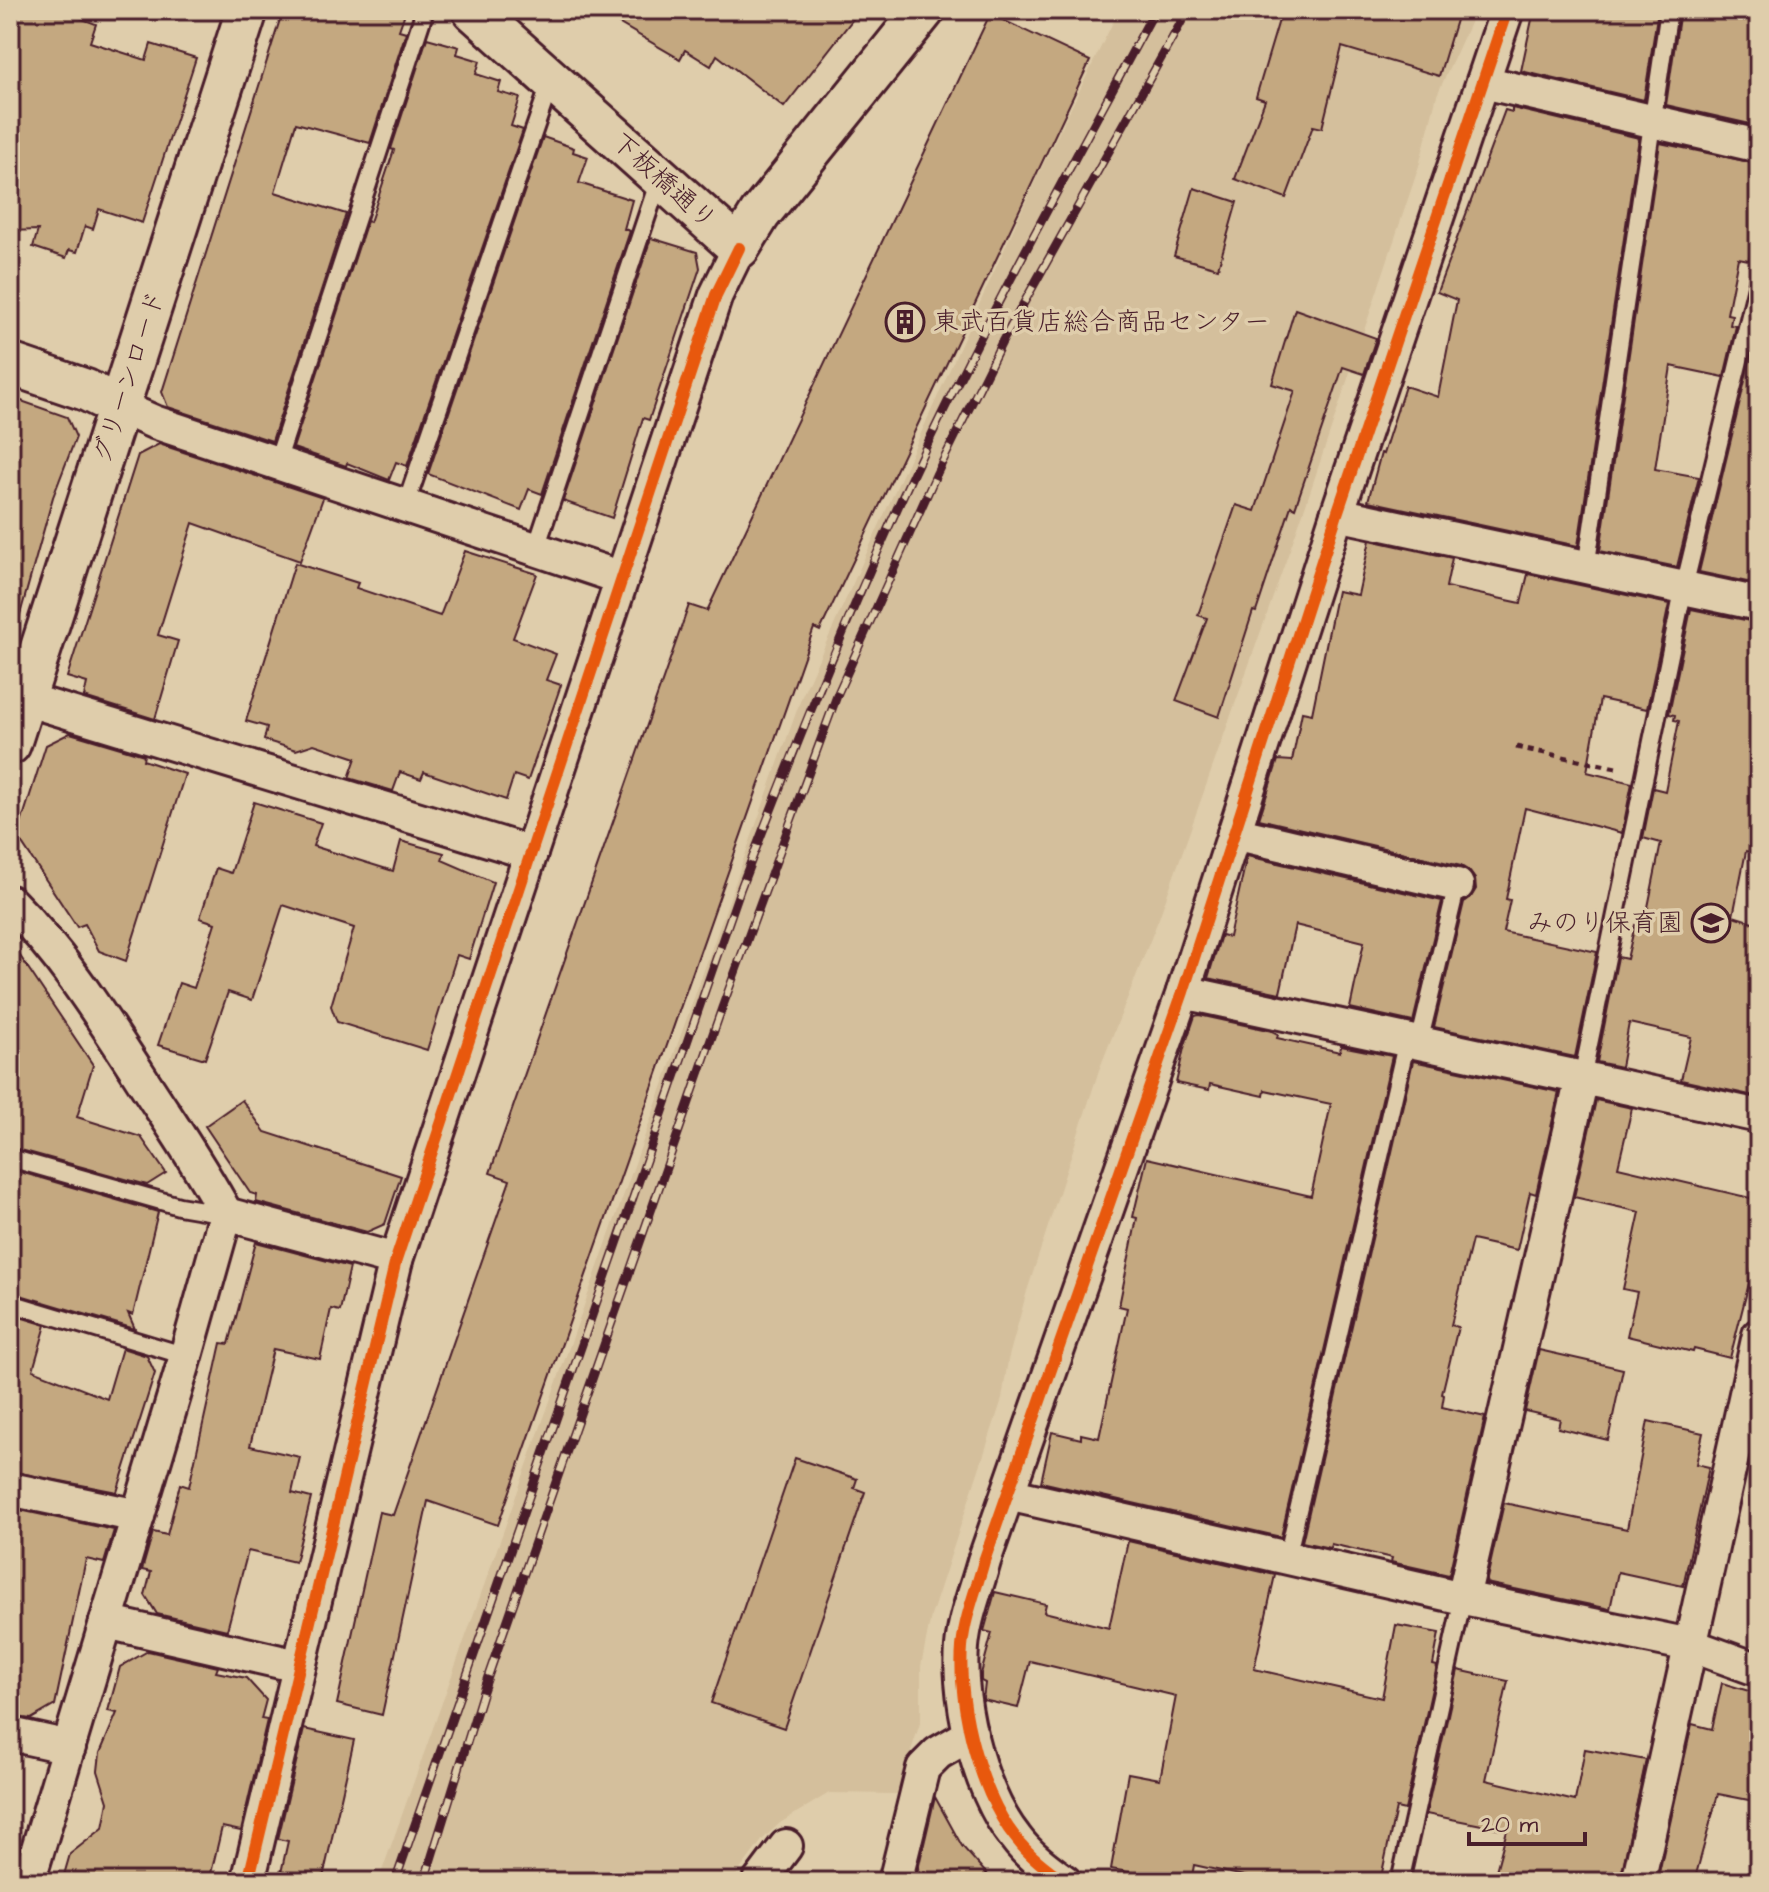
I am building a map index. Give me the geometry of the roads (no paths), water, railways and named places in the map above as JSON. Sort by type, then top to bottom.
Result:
[{"type":"street","name":"グリーンロード","points":[[10,744],[247,10]]},
{"type":"street","name":"下板橋通り","points":[[473,10],[739,248],[760,214],[924,10]]},
{"type":"street","points":[[1065,1882],[1015,1838],[994,1805],[977,1761],[963,1691],[963,1634],[984,1561],[1183,992],[1337,514],[1507,10]]},
{"type":"street","points":[[1483,82],[1759,146]]},
{"type":"street","points":[[248,1882],[396,1260],[716,295],[739,248]]},
{"type":"street","points":[[10,364],[86,390],[154,422],[622,578]]},
{"type":"street","points":[[1337,514],[1759,604]]},
{"type":"street","points":[[25,699],[531,853]]},
{"type":"street","points":[[1234,833],[1457,885]]},
{"type":"street","points":[[10,902],[43,935],[102,1017],[208,1180],[226,1214],[28,1882]]},
{"type":"street","points":[[1183,992],[1759,1116]]},
{"type":"street","points":[[1463,1598],[1582,1078]]},
{"type":"street","points":[[226,1214],[396,1260]]},
{"type":"street","points":[[1638,1882],[1759,1335]]},
{"type":"street","points":[[10,1489],[138,1516]]},
{"type":"street","points":[[1008,1494],[1463,1598],[1690,1645],[1759,1670]]},
{"type":"street","points":[[106,1622],[298,1666]]},
{"type":"street","points":[[10,1734],[69,1747]]},
{"type":"street","points":[[895,1882],[923,1768],[938,1753],[971,1734]]},
{"type":"street","points":[[759,1882],[786,1846]]},
{"type":"lane","points":[[277,462],[425,10]]},
{"type":"lane","points":[[1586,568],[1669,10]]},
{"type":"lane","points":[[405,507],[551,80]]},
{"type":"lane","points":[[535,551],[660,177]]},
{"type":"lane","points":[[1582,1078],[1684,587],[1759,278]]},
{"type":"lane","points":[[1287,1558],[1413,1042],[1457,885]]},
{"type":"lane","points":[[10,1158],[179,1206],[226,1214]]},
{"type":"lane","points":[[10,1303],[186,1356]]},
{"type":"lane","points":[[1400,1882],[1463,1598]]},
{"type":"railway","points":[[395,1882],[740,890],[802,732],[867,575],[942,413],[1155,10]]},
{"type":"railway","points":[[424,1882],[483,1691],[722,1008],[838,693],[936,475],[1002,342],[1188,10]]},
{"type":"place","name":"東武百貨店総合商品センター","points":[[905,322]]},
{"type":"place","name":"みのり保育園","points":[[1711,923]]}]
